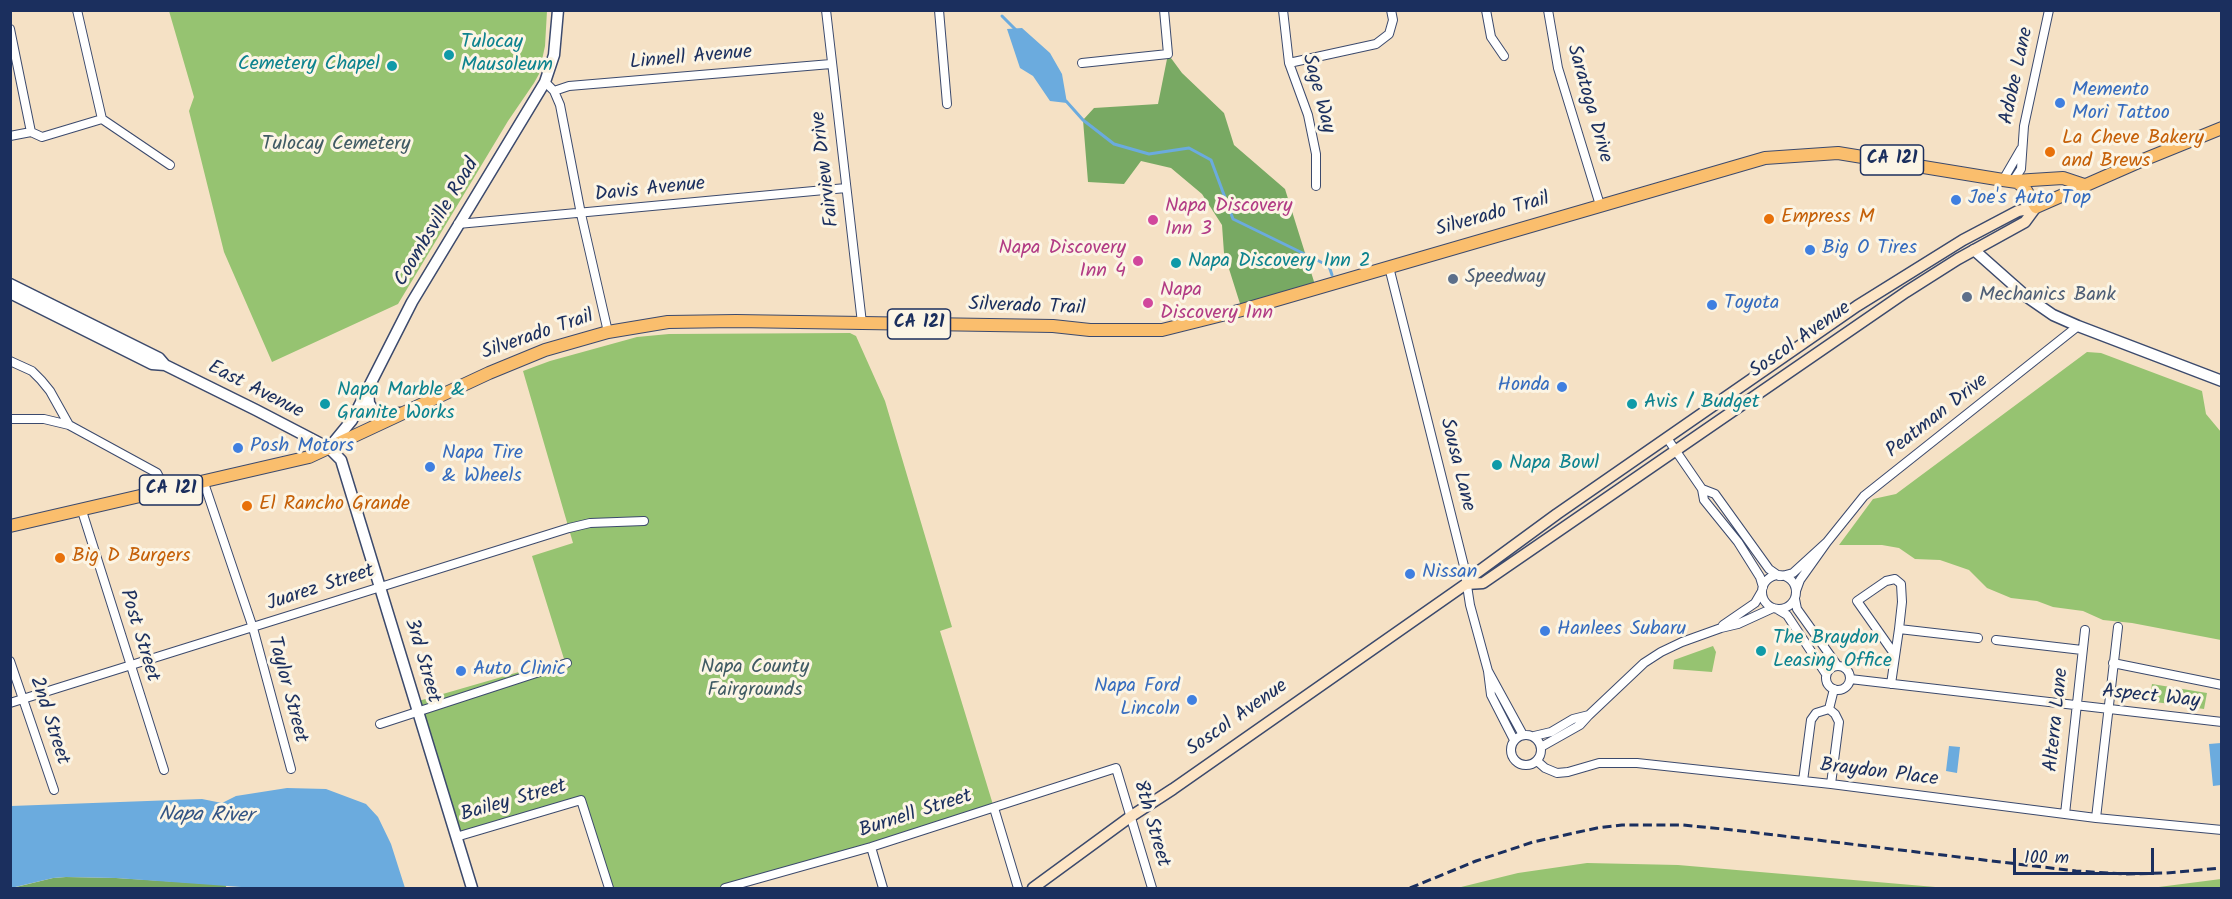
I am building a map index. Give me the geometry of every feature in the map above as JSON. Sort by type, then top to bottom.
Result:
[{"type":"main road","name":"Soscol Avenue","points":[[1033,888],[1130,817],[1466,584],[1471,577],[1557,514],[1909,272],[2018,211],[2036,207],[2222,128]]},
{"type":"main road","name":"Silverado Trail","points":[[10,526],[309,457],[518,361],[608,332],[668,322],[1053,326],[1090,330],[1154,331],[1212,319],[1755,161],[1792,156],[1838,153],[2008,180],[2063,178],[2084,185]]},
{"type":"main road","points":[[2008,180],[2026,189],[2036,207]]},
{"type":"main road","name":"Soscol Avenue","points":[[1466,584],[1483,583],[1872,315],[1974,250],[2025,222],[2036,207]]},
{"type":"street","points":[[77,10],[102,120],[170,165]]},
{"type":"street","name":"Coombsville Road","points":[[329,448],[352,420],[412,302],[545,82],[554,55],[558,10]]},
{"type":"street","name":"Fairview Drive","points":[[826,10],[862,323]]},
{"type":"street","points":[[939,10],[947,104]]},
{"type":"street","points":[[1082,63],[1168,54],[1164,10]]},
{"type":"street","name":"Sage Way","points":[[1283,10],[1289,63],[1308,115],[1316,154],[1316,186]]},
{"type":"street","points":[[1289,63],[1376,44],[1389,34],[1393,20],[1391,10]]},
{"type":"street","points":[[1486,10],[1491,38],[1504,56]]},
{"type":"street","name":"Saratoga Drive","points":[[1548,10],[1558,68],[1600,205]]},
{"type":"street","name":"Adobe Lane","points":[[2008,180],[2021,169],[2021,149],[2049,10]]},
{"type":"street","points":[[10,29],[31,132]]},
{"type":"street","name":"Linnell Avenue","points":[[554,91],[569,86],[831,64]]},
{"type":"street","points":[[545,82],[554,91],[560,105],[581,214],[608,332]]},
{"type":"street","points":[[10,136],[31,132],[42,137],[102,120]]},
{"type":"street","name":"Davis Avenue","points":[[458,224],[846,188]]},
{"type":"street","points":[[1974,250],[2035,303],[2078,326],[2222,381]]},
{"type":"street","name":"Sousa Lane","points":[[1389,267],[1464,566],[1466,584],[1488,671],[1491,695],[1514,740]]},
{"type":"street","name":"East Avenue","points":[[10,284],[159,358],[165,365]]},
{"type":"street","name":"East Avenue","points":[[10,293],[152,364],[165,365],[329,448]]},
{"type":"street","name":"Peatman Drive","points":[[1541,747],[1580,725],[1644,663],[1682,642],[1775,609],[1787,607],[1795,595],[1800,580],[1864,496],[2078,326]]},
{"type":"street","points":[[10,361],[32,371],[41,380],[50,391],[69,425]]},
{"type":"street","points":[[368,389],[369,403],[375,413],[384,415],[403,413]]},
{"type":"street","points":[[10,419],[44,419],[69,425],[158,473],[166,490]]},
{"type":"street","points":[[1667,438],[1702,489],[1704,500],[1738,542],[1760,577],[1764,601],[1787,615],[1826,674],[1826,681],[1834,689]]},
{"type":"street","name":"3rd Street","points":[[329,448],[341,460],[472,888]]},
{"type":"street","name":"Taylor Street","points":[[204,483],[253,628],[291,769]]},
{"type":"street","points":[[1702,489],[1715,494],[1769,569],[1791,581],[1797,609],[1837,665],[1848,671],[1850,680],[1845,688],[1834,689]]},
{"type":"street","name":"Post Street","points":[[82,510],[164,770]]},
{"type":"street","name":"Juarez Street","points":[[10,703],[590,523],[644,521]]},
{"type":"street","name":"Peatman Drive","points":[[1721,628],[1755,603],[1769,579],[1793,573],[1827,542]]},
{"type":"street","points":[[1891,684],[1899,629],[1902,587],[1898,580],[1886,581],[1857,601],[1895,655]]},
{"type":"street","points":[[2096,818],[2118,627]]},
{"type":"street","points":[[1899,629],[1978,638]]},
{"type":"street","name":"Alterra Lane","points":[[2065,814],[2085,630]]},
{"type":"street","points":[[1996,640],[2082,651]]},
{"type":"street","name":"2nd Street","points":[[10,661],[54,790]]},
{"type":"street","points":[[380,724],[567,663]]},
{"type":"street","name":"Aspect Way","points":[[2113,663],[2222,685]]},
{"type":"street","points":[[1826,674],[1830,668],[1837,665]]},
{"type":"street","name":"Sousa Lane","points":[[1488,671],[1523,735]]},
{"type":"street","name":"Aspect Way","points":[[1850,680],[2222,722]]},
{"type":"street","points":[[1829,709],[1834,689]]},
{"type":"street","points":[[1803,782],[1811,720],[1816,713],[1829,709]]},
{"type":"street","points":[[1829,709],[1839,722],[1831,784]]},
{"type":"street","name":"Peatman Drive","points":[[1534,736],[1551,732],[1573,719],[1589,715]]},
{"type":"street","points":[[1523,735],[1534,736],[1541,747],[1537,760],[1525,765],[1515,761],[1511,748],[1514,740],[1523,735]]},
{"type":"street","name":"Braydon Place","points":[[1537,760],[1548,770],[1562,773],[1599,763],[1622,762],[1831,784],[2096,818],[2222,830]]},
{"type":"street","name":"8th Street","points":[[1116,768],[1152,888]]},
{"type":"street","name":"Burnell Street","points":[[725,888],[871,847],[1116,768]]},
{"type":"street","name":"Bailey Street","points":[[456,837],[581,800],[609,888]]},
{"type":"street","points":[[994,807],[1018,888]]},
{"type":"street","points":[[871,847],[883,888]]},
{"type":"green space","name":"Tulocay Cemetery","points":[[547,10],[545,46],[539,74],[508,121],[398,304],[272,362],[224,252],[189,111],[194,97],[169,11]]},
{"type":"green space","points":[[1168,54],[1182,73],[1224,113],[1234,145],[1285,189],[1316,288],[1242,310],[1224,253],[1222,225],[1202,194],[1171,168],[1141,161],[1124,184],[1088,182],[1083,120],[1094,108],[1158,104]]},
{"type":"green space","name":"Napa County Fairgrounds","points":[[850,333],[856,336],[885,401],[952,627],[940,631],[994,808],[725,888],[609,888],[581,800],[456,837],[415,702],[564,659],[532,556],[573,543],[523,371],[550,361],[637,337],[669,334]]},
{"type":"green space","points":[[2087,352],[2101,353],[2202,391],[2206,414],[2221,432],[2221,640],[2132,623],[2103,620],[2083,611],[2011,598],[1987,588],[1969,570],[1940,560],[1915,559],[1899,548],[1882,545],[1839,545],[1873,499],[1896,494]]},
{"type":"green space","points":[[1713,646],[1716,652],[1712,672],[1673,669],[1674,660]]},
{"type":"green space","points":[[2152,684],[2207,693],[2204,709],[2149,701]]},
{"type":"green space","points":[[1587,863],[1678,865],[1947,888],[1457,888],[1518,873]]},
{"type":"green space","points":[[66,877],[227,885],[225,888],[12,888]]},
{"type":"green space","points":[[2221,879],[2221,888],[2151,888]]},
{"type":"water","points":[[1022,28],[1050,53],[1062,74],[1067,103],[1050,101],[1033,76],[1020,68],[1007,29]]},
{"type":"water","points":[[2221,743],[2221,785],[2213,786],[2209,744]]},
{"type":"water","points":[[1949,746],[1960,747],[1957,773],[1946,771]]},
{"type":"water","name":"Napa River","points":[[287,788],[326,789],[366,804],[378,817],[391,844],[405,888],[255,888],[116,878],[66,877],[11,888],[11,806],[202,799],[222,803],[236,796]]},
{"type":"waterway","points":[[1002,16],[1016,30]]},
{"type":"waterway","points":[[1066,101],[1083,120],[1114,144],[1149,154],[1189,148],[1211,160],[1233,219],[1329,266],[1332,275]]},
{"type":"railway","points":[[1410,888],[1476,861],[1533,842],[1622,825],[1683,825],[1733,830],[2076,871],[2125,874],[2222,868]]},
{"type":"place","name":"Tulocay Mausoleum","points":[[449,55]]},
{"type":"place","name":"Cemetery Chapel","points":[[392,66]]},
{"type":"place","name":"Memento Mori Tattoo","points":[[2060,103]]},
{"type":"place","name":"La Cheve Bakery and Brews","points":[[2050,152]]},
{"type":"place","name":"Joe's Auto Top","points":[[1956,200]]},
{"type":"place","name":"Empress M","points":[[1769,219]]},
{"type":"place","name":"Napa Discovery Inn 3","points":[[1153,220]]},
{"type":"place","name":"Big O Tires","points":[[1810,250]]},
{"type":"place","name":"Napa Discovery Inn 4","points":[[1138,261]]},
{"type":"place","name":"Napa Discovery Inn 2","points":[[1176,263]]},
{"type":"place","name":"Speedway","points":[[1453,279]]},
{"type":"place","name":"Mechanics Bank","points":[[1967,297]]},
{"type":"place","name":"Napa Discovery Inn","points":[[1148,303]]},
{"type":"place","name":"Toyota","points":[[1712,305]]},
{"type":"place","name":"Honda","points":[[1562,387]]},
{"type":"place","name":"Napa Marble & Granite Works","points":[[325,404]]},
{"type":"place","name":"Avis / Budget","points":[[1632,404]]},
{"type":"place","name":"Posh Motors","points":[[238,448]]},
{"type":"place","name":"Napa Bowl","points":[[1497,465]]},
{"type":"place","name":"Napa Tire & Wheels","points":[[430,467]]},
{"type":"place","name":"El Rancho Grande","points":[[247,506]]},
{"type":"place","name":"Big D Burgers","points":[[60,558]]},
{"type":"place","name":"Nissan","points":[[1410,574]]},
{"type":"place","name":"Hanlees Subaru","points":[[1545,631]]},
{"type":"place","name":"The Braydon Leasing Office","points":[[1761,651]]},
{"type":"place","name":"Auto Clinic","points":[[461,671]]},
{"type":"place","name":"Napa Ford Lincoln","points":[[1192,700]]}]
